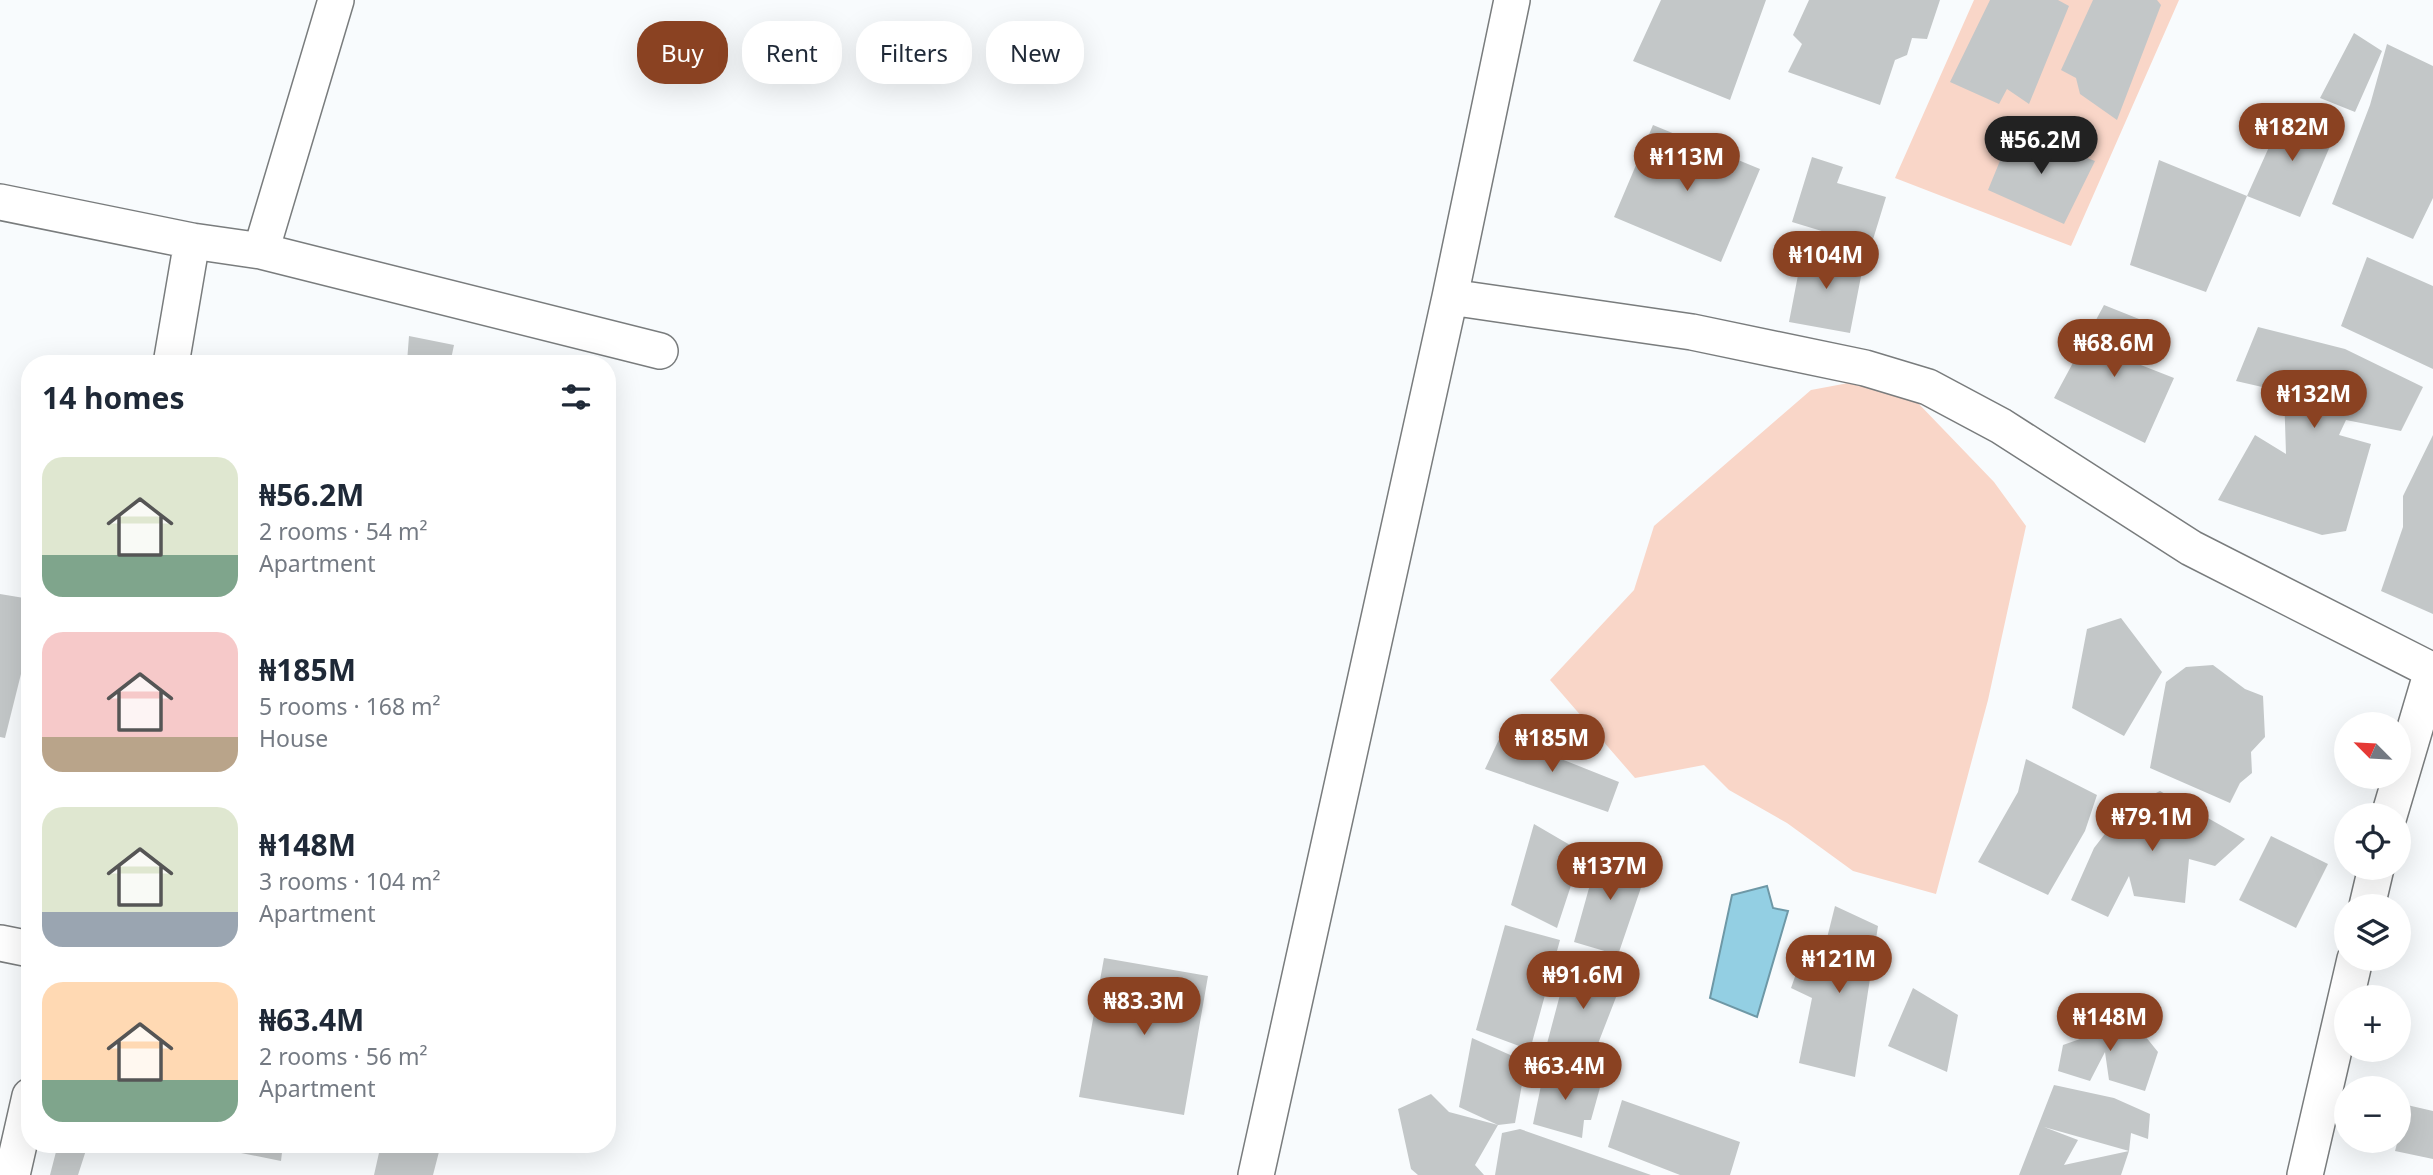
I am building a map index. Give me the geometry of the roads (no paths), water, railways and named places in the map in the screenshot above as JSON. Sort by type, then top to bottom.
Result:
[{"type":"street","points":[[261,251],[336,0]]},
{"type":"street","points":[[1256,1175],[1450,297],[1512,0]]},
{"type":"street","points":[[0,202],[192,242],[261,251],[660,351]]},
{"type":"street","points":[[173,355],[192,242]]},
{"type":"street","points":[[1450,297],[1692,332],[1865,368],[1928,387],[2001,426],[2191,548],[2432,671],[2393,803]]},
{"type":"street","points":[[0,943],[21,946]]},
{"type":"street","points":[[2305,1175],[2352,971]]},
{"type":"street","points":[[12,1175],[21,1136]]},
{"type":"water","points":[[1767,886],[1773,908],[1788,911],[1757,1017],[1710,998],[1732,895]]}]
